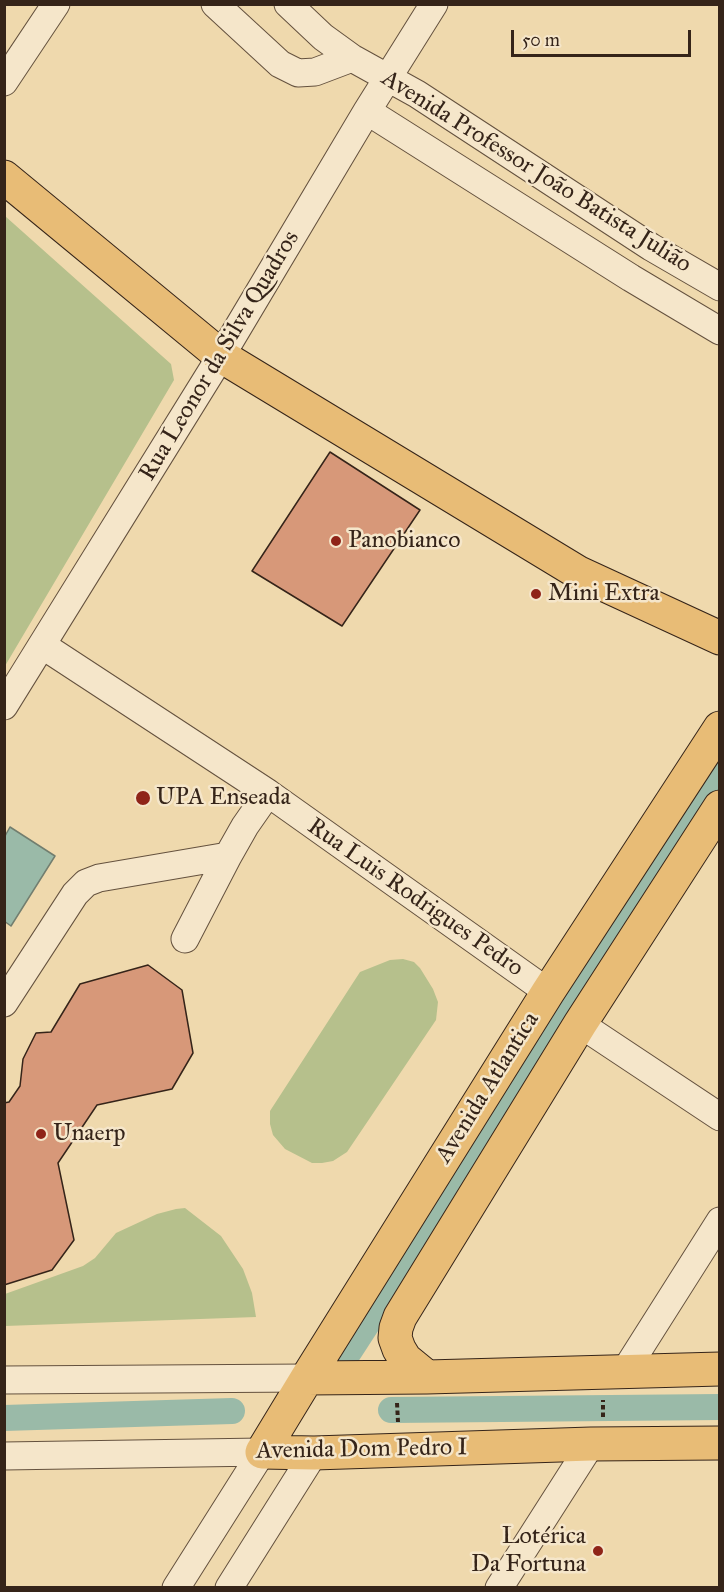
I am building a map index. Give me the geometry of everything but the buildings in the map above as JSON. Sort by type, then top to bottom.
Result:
[{"type":"main road","points":[[4,177],[221,356],[579,573],[720,638]]},
{"type":"main road","name":"Avenida Atlantica","points":[[262,1452],[548,992],[720,728]]},
{"type":"main road","name":"Avenida Atlantica","points":[[427,1377],[405,1359],[399,1349],[395,1338],[400,1317],[580,1024],[720,807]]},
{"type":"main road","points":[[307,1377],[614,1380],[720,1369]]},
{"type":"main road","name":"Avenida Dom Pedro I","points":[[262,1452],[314,1453],[597,1434],[720,1443]]},
{"type":"street","points":[[4,82],[56,4]]},
{"type":"street","points":[[215,4],[280,64],[298,73],[315,72],[352,58]]},
{"type":"street","name":"Avenida Professor João Batista Julião","points":[[288,4],[323,37],[352,58],[417,94],[651,247],[720,287]]},
{"type":"street","name":"Rua Leonor da Silva Quadros","points":[[4,706],[221,356],[367,111],[434,4]]},
{"type":"street","name":"Avenida Professor João Batista Julião","points":[[367,111],[631,278],[720,331]]},
{"type":"street","name":"Rua Luis Rodrigues Pedro","points":[[42,645],[268,793],[548,992]]},
{"type":"street","points":[[185,939],[245,826],[268,793]]},
{"type":"street","points":[[4,1003],[75,894],[86,883],[99,878],[228,856]]},
{"type":"street","points":[[580,1024],[720,1117]]},
{"type":"street","points":[[614,1380],[720,1221]]},
{"type":"street","points":[[4,1380],[307,1377]]},
{"type":"street","points":[[500,1587],[597,1434]]},
{"type":"street","points":[[176,1587],[262,1452]]},
{"type":"street","name":"Avenida Dom Pedro I","points":[[4,1456],[262,1452]]},
{"type":"street","points":[[229,1587],[314,1453]]},
{"type":"path","points":[[597,1434],[614,1380]]},
{"type":"path","points":[[397,1402],[399,1429]]},
{"type":"green space","points":[[5,216],[171,364],[174,380],[5,666]]},
{"type":"green space","points":[[403,959],[414,962],[420,968],[433,989],[438,1002],[436,1020],[347,1152],[333,1161],[312,1163],[285,1149],[273,1135],[270,1111],[360,972],[390,960]]},
{"type":"green space","points":[[185,1208],[221,1236],[243,1269],[252,1293],[256,1317],[5,1326],[5,1294],[83,1266],[95,1258],[116,1233],[157,1214]]},
{"type":"shaded area","points":[[10,827],[55,856],[11,926],[4,921],[5,836]]},
{"type":"waterway","points":[[349,1352],[534,1066],[720,770]]},
{"type":"waterway","points":[[391,1410],[720,1407]]},
{"type":"waterway","points":[[4,1418],[232,1411]]},
{"type":"place","name":"Panobianco","points":[[336,541]]},
{"type":"place","name":"Mini Extra","points":[[536,594]]},
{"type":"place","name":"UPA Enseada","points":[[143,798]]},
{"type":"place","name":"Unaerp","points":[[41,1134]]},
{"type":"place","name":"Lotérica Da Fortuna","points":[[598,1551]]}]
